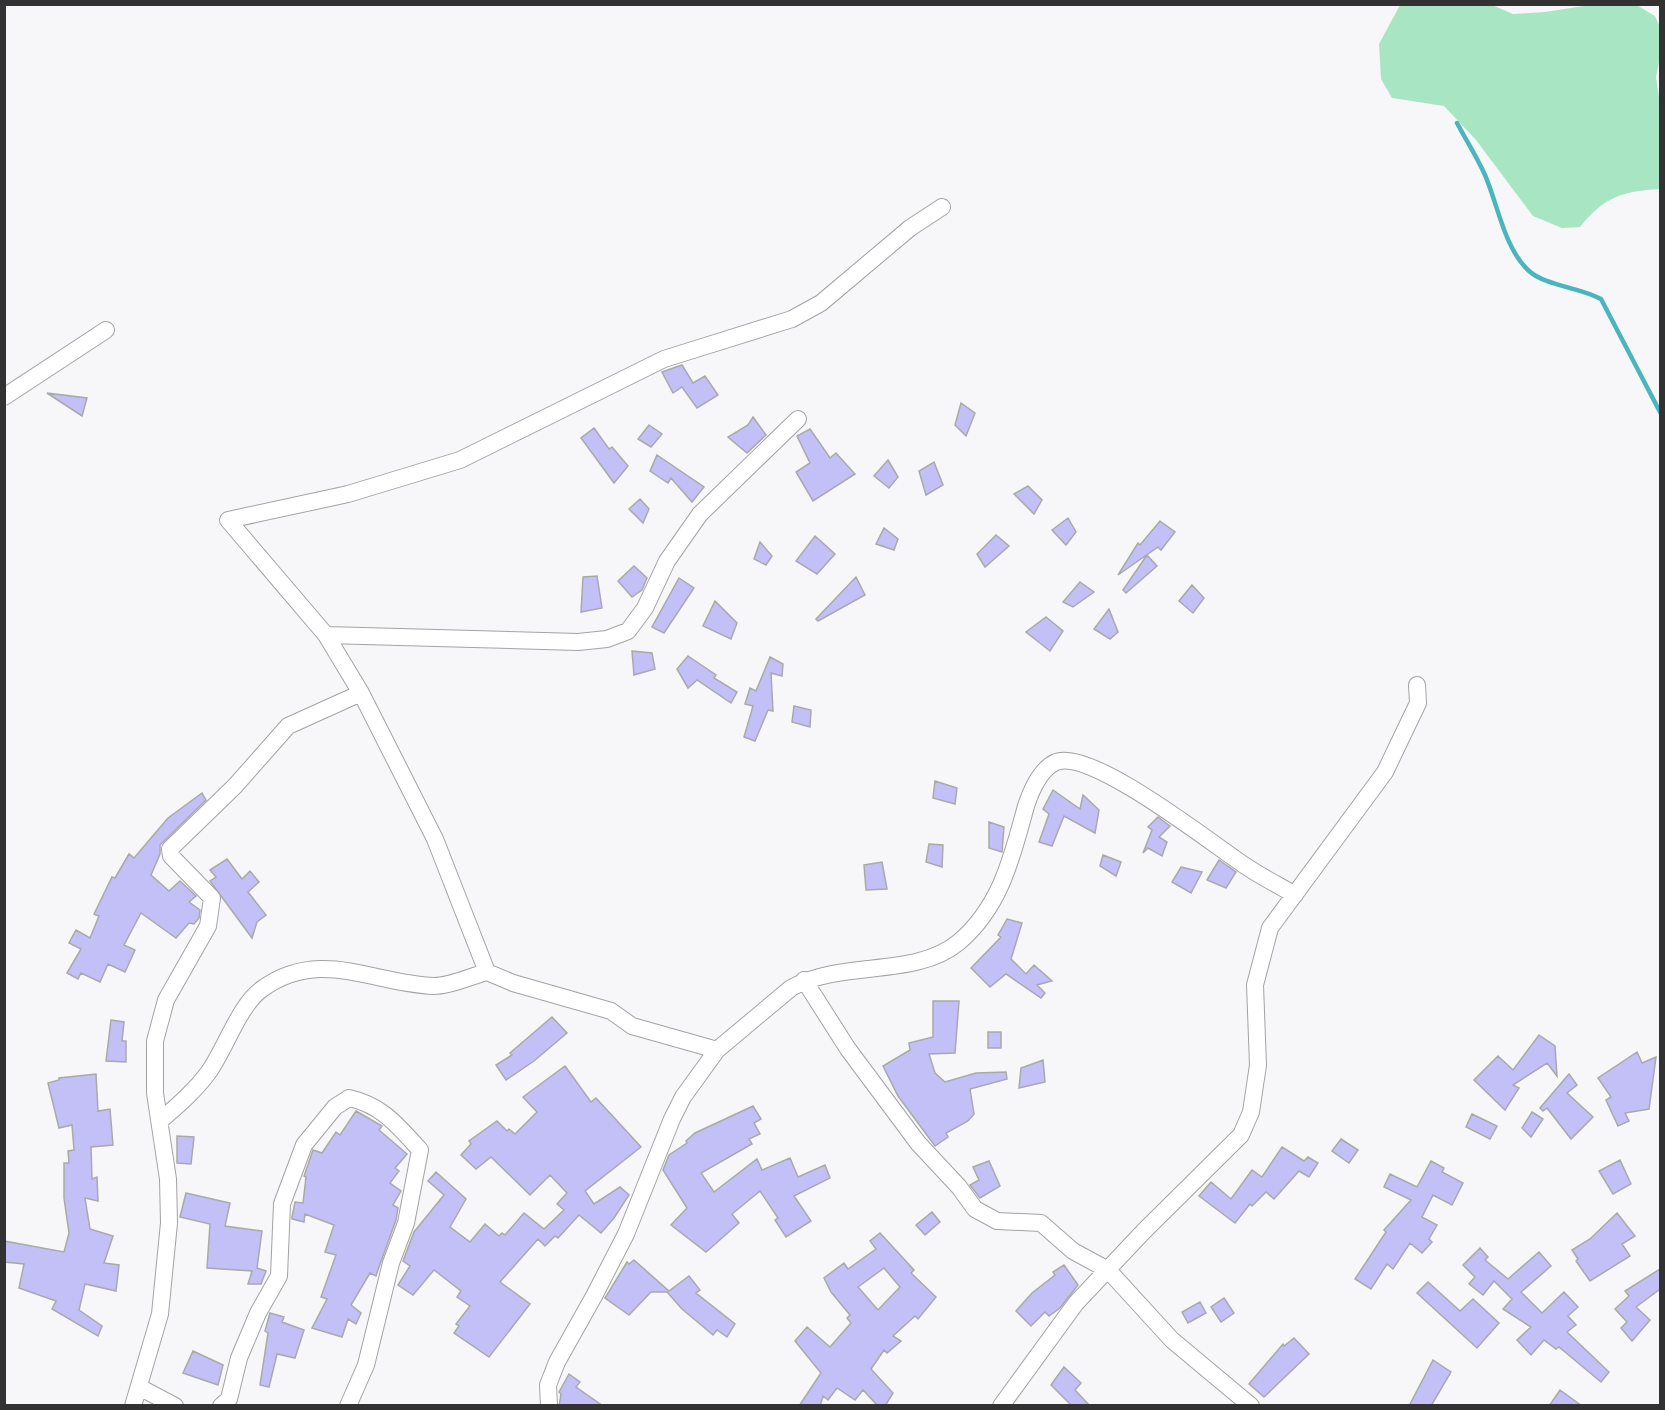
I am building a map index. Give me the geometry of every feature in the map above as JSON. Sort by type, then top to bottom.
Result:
[{"type":"street","points":[[487,972],[435,839],[361,693],[326,635],[228,520],[348,494],[460,460],[664,359],[792,319],[821,303],[910,228],[942,207]]},
{"type":"street","points":[[4,397],[106,330]]},
{"type":"street","points":[[326,635],[578,642],[606,639],[628,632],[645,608],[667,561],[689,528],[798,419]]},
{"type":"street","points":[[1001,1406],[1076,1303],[1241,1135],[1251,1112],[1258,1065],[1254,985],[1270,928],[1385,772],[1418,703],[1417,685]]},
{"type":"street","points":[[133,1406],[160,1314],[168,1223],[168,1179],[155,1093],[155,1041],[166,1000],[208,926],[212,908],[212,898],[171,856],[170,849],[235,786],[288,726],[361,693]]},
{"type":"street","points":[[549,1406],[548,1385],[557,1362],[626,1234],[683,1097],[717,1050],[791,988],[804,980],[836,971],[929,960],[959,941],[981,920],[1000,892],[1030,791],[1044,772],[1056,762],[1072,760],[1085,763],[1118,780],[1247,867],[1295,895]]},
{"type":"street","points":[[160,1122],[190,1095],[209,1072],[261,990],[285,977],[310,968],[344,968],[394,981],[437,986],[487,972],[513,983],[611,1011],[632,1026],[717,1050]]},
{"type":"street","points":[[804,980],[848,1049],[918,1143],[959,1187],[975,1209],[997,1221],[1041,1222],[1073,1251],[1108,1270],[1172,1340],[1251,1406]]},
{"type":"street","points":[[221,1406],[229,1399],[239,1358],[258,1313],[279,1276],[282,1204],[304,1145],[335,1107],[349,1098],[369,1102],[392,1120],[420,1150],[406,1222],[391,1263],[366,1365],[348,1406]]},
{"type":"street","points":[[139,1387],[175,1406]]},
{"type":"green space","points":[[1635,4],[1655,16],[1660,27],[1660,57],[1656,77],[1660,104],[1660,189],[1625,194],[1606,202],[1580,227],[1562,228],[1533,216],[1476,140],[1444,106],[1392,98],[1381,79],[1379,44],[1400,5],[1492,5],[1513,14],[1590,5]]},
{"type":"building","points":[[682,365],[693,383],[705,376],[718,395],[697,408],[682,387],[673,393],[662,372]]},
{"type":"building","points":[[47,393],[87,398],[82,416]]},
{"type":"building","points":[[961,403],[975,413],[966,436],[955,425]]},
{"type":"building","points":[[753,417],[766,435],[747,453],[728,437],[748,425]]},
{"type":"building","points":[[649,425],[662,434],[651,447],[638,439]]},
{"type":"building","points":[[594,428],[609,449],[612,447],[628,466],[614,483],[581,438]]},
{"type":"building","points":[[810,429],[830,458],[836,453],[855,474],[813,501],[796,472],[810,463],[797,436]]},
{"type":"building","points":[[657,455],[704,487],[692,502],[671,478],[668,483],[650,471]]},
{"type":"building","points":[[888,460],[898,477],[889,488],[874,476]]},
{"type":"building","points":[[934,462],[943,485],[926,495],[919,471]]},
{"type":"building","points":[[1028,486],[1042,500],[1034,514],[1014,494]]},
{"type":"building","points":[[640,499],[649,509],[643,523],[629,509]]},
{"type":"building","points":[[1068,518],[1076,532],[1066,545],[1052,530]]},
{"type":"building","points":[[1160,521],[1175,532],[1161,550],[1158,547],[1118,575],[1138,543],[1140,545]]},
{"type":"building","points":[[884,528],[898,539],[894,550],[876,544]]},
{"type":"building","points":[[996,535],[1009,546],[985,567],[977,554]]},
{"type":"building","points":[[815,536],[835,554],[817,574],[796,561]]},
{"type":"building","points":[[760,542],[772,556],[766,565],[754,559]]},
{"type":"building","points":[[1147,555],[1157,566],[1126,593],[1123,590]]},
{"type":"building","points":[[634,566],[647,578],[642,590],[632,597],[618,581]]},
{"type":"building","points":[[597,576],[602,608],[581,612],[583,577]]},
{"type":"building","points":[[856,577],[865,595],[818,621],[816,619]]},
{"type":"building","points":[[679,578],[694,588],[664,633],[652,627]]},
{"type":"building","points":[[1080,582],[1094,592],[1073,607],[1063,602]]},
{"type":"building","points":[[1192,585],[1204,598],[1193,613],[1179,601]]},
{"type":"building","points":[[715,601],[737,623],[731,639],[703,626]]},
{"type":"building","points":[[1109,609],[1118,632],[1110,639],[1094,629]]},
{"type":"building","points":[[1046,617],[1063,631],[1050,651],[1026,632]]},
{"type":"building","points":[[632,651],[652,653],[655,669],[634,675]]},
{"type":"building","points":[[688,656],[716,675],[714,678],[737,692],[731,703],[697,680],[688,688],[677,669]]},
{"type":"building","points":[[770,657],[783,664],[782,676],[771,673],[773,711],[768,710],[755,741],[744,737],[753,706],[745,704],[750,688],[756,691]]},
{"type":"building","points":[[794,706],[811,710],[810,727],[792,722]]},
{"type":"building","points":[[935,781],[957,788],[955,804],[933,798]]},
{"type":"building","points":[[1053,790],[1080,809],[1083,795],[1099,810],[1095,833],[1064,816],[1052,846],[1039,842],[1049,814],[1043,809]]},
{"type":"building","points":[[202,793],[206,800],[160,845],[160,854],[151,875],[169,891],[180,881],[196,896],[189,902],[200,910],[199,918],[194,924],[189,923],[176,938],[141,913],[124,945],[135,950],[125,972],[108,964],[100,982],[81,973],[78,979],[67,973],[81,949],[69,943],[76,930],[90,938],[99,916],[94,914],[112,877],[115,878],[129,854],[134,858],[168,818]]},
{"type":"building","points":[[1158,817],[1170,826],[1159,837],[1167,842],[1162,856],[1148,848],[1143,853],[1152,830],[1148,827]]},
{"type":"building","points":[[989,822],[1004,827],[1002,852],[989,848]]},
{"type":"building","points":[[929,844],[943,845],[942,867],[926,862]]},
{"type":"building","points":[[1103,855],[1121,862],[1116,876],[1100,866]]},
{"type":"building","points":[[227,859],[242,879],[250,871],[259,882],[248,892],[266,915],[257,922],[252,938],[210,881],[216,877],[210,870]]},
{"type":"building","points":[[1219,860],[1236,872],[1226,888],[1207,880]]},
{"type":"building","points":[[882,862],[887,889],[866,890],[864,865]]},
{"type":"building","points":[[1181,867],[1202,872],[1191,893],[1172,882]]},
{"type":"building","points":[[1007,919],[1022,923],[1011,959],[1026,974],[1034,965],[1052,981],[1037,985],[1045,993],[1041,998],[1006,974],[990,987],[971,968],[1001,937],[998,935]]},
{"type":"building","points":[[933,1001],[959,1001],[955,1053],[929,1054],[935,1073],[945,1082],[976,1073],[1006,1072],[1007,1079],[970,1089],[974,1114],[968,1121],[946,1133],[948,1137],[935,1146],[898,1096],[883,1066],[910,1050],[909,1043],[933,1037]]},
{"type":"building","points":[[552,1017],[567,1033],[534,1061],[506,1080],[496,1065],[512,1055],[510,1053]]},
{"type":"building","points":[[111,1020],[124,1022],[122,1041],[126,1041],[126,1062],[106,1061]]},
{"type":"building","points":[[988,1032],[1001,1032],[1001,1048],[988,1048]]},
{"type":"building","points":[[1539,1035],[1555,1046],[1557,1076],[1547,1063],[1513,1085],[1519,1088],[1505,1110],[1474,1080],[1498,1056],[1513,1070]]},
{"type":"building","points":[[1637,1052],[1642,1063],[1656,1057],[1649,1109],[1625,1113],[1629,1121],[1618,1126],[1606,1100],[1611,1097],[1598,1078]]},
{"type":"building","points":[[1043,1060],[1045,1082],[1019,1088],[1021,1068]]},
{"type":"building","points":[[565,1066],[591,1102],[596,1098],[641,1147],[585,1191],[594,1204],[620,1187],[629,1195],[601,1233],[579,1215],[558,1238],[555,1236],[545,1246],[538,1239],[500,1282],[530,1304],[489,1357],[454,1333],[459,1326],[456,1324],[470,1306],[457,1297],[461,1291],[434,1270],[413,1295],[398,1285],[410,1266],[403,1261],[414,1232],[444,1195],[428,1181],[436,1172],[466,1199],[450,1227],[470,1242],[485,1224],[499,1236],[502,1233],[505,1235],[524,1213],[544,1229],[564,1210],[557,1204],[567,1193],[550,1175],[530,1195],[491,1157],[476,1169],[461,1155],[471,1144],[469,1141],[497,1121],[507,1131],[509,1129],[515,1134],[537,1112],[523,1097]]},
{"type":"building","points":[[96,1074],[98,1111],[110,1109],[113,1145],[91,1147],[92,1179],[97,1177],[98,1201],[85,1198],[90,1229],[113,1236],[104,1263],[119,1265],[116,1291],[85,1284],[79,1310],[102,1326],[98,1336],[52,1309],[56,1301],[19,1288],[24,1264],[4,1262],[4,1241],[64,1252],[69,1233],[64,1198],[64,1163],[69,1163],[68,1151],[74,1150],[72,1125],[59,1128],[48,1083],[59,1080],[59,1078]]},
{"type":"building","points":[[1569,1074],[1577,1085],[1567,1093],[1593,1117],[1571,1139],[1547,1108],[1543,1111],[1540,1108]]},
{"type":"building","points":[[753,1106],[761,1119],[754,1123],[760,1134],[749,1139],[752,1144],[701,1173],[714,1192],[757,1159],[762,1170],[790,1158],[798,1177],[825,1165],[830,1178],[794,1196],[811,1221],[786,1237],[775,1220],[778,1218],[760,1191],[732,1214],[739,1223],[706,1252],[671,1225],[687,1208],[663,1170],[669,1155],[687,1143],[686,1141],[695,1133]]},
{"type":"building","points":[[356,1111],[382,1126],[379,1130],[407,1154],[395,1168],[399,1171],[390,1183],[401,1191],[393,1205],[398,1208],[396,1220],[376,1276],[370,1273],[351,1305],[361,1313],[356,1324],[348,1319],[342,1337],[312,1328],[327,1299],[321,1297],[336,1255],[325,1252],[334,1225],[305,1214],[304,1222],[292,1219],[292,1217],[295,1202],[303,1203],[306,1177],[304,1176],[313,1150],[322,1153],[336,1132],[340,1135]]},
{"type":"building","points":[[1532,1112],[1543,1119],[1531,1137],[1522,1128]]},
{"type":"building","points":[[1472,1114],[1497,1126],[1490,1139],[1466,1127]]},
{"type":"building","points":[[177,1136],[194,1137],[191,1164],[177,1163]]},
{"type":"building","points":[[1341,1139],[1358,1150],[1349,1163],[1332,1151]]},
{"type":"building","points":[[1282,1147],[1304,1161],[1308,1157],[1318,1163],[1309,1177],[1299,1171],[1274,1199],[1266,1192],[1252,1206],[1250,1204],[1235,1223],[1199,1196],[1211,1182],[1231,1199],[1252,1170],[1262,1177]]},
{"type":"building","points":[[1620,1160],[1631,1184],[1613,1194],[1599,1171]]},
{"type":"building","points":[[989,1161],[1000,1186],[980,1198],[970,1185],[979,1180],[973,1167]]},
{"type":"building","points":[[1431,1161],[1444,1168],[1442,1172],[1463,1183],[1452,1205],[1433,1195],[1422,1217],[1437,1225],[1429,1239],[1432,1242],[1422,1253],[1410,1243],[1393,1269],[1387,1264],[1371,1289],[1355,1279],[1386,1232],[1384,1230],[1411,1200],[1384,1187],[1390,1174],[1417,1187]]},
{"type":"building","points":[[186,1193],[230,1203],[225,1226],[262,1231],[257,1268],[266,1271],[261,1284],[248,1284],[252,1271],[207,1268],[210,1224],[180,1217]]},
{"type":"building","points":[[932,1212],[940,1222],[925,1235],[916,1225]]},
{"type":"building","points":[[1617,1213],[1635,1236],[1622,1244],[1630,1256],[1590,1281],[1576,1261],[1578,1259],[1572,1250],[1590,1239]]},
{"type":"building","points":[[880,1233],[914,1270],[911,1273],[936,1297],[918,1319],[915,1316],[893,1336],[901,1341],[887,1353],[884,1350],[871,1369],[893,1393],[885,1406],[878,1406],[863,1390],[855,1400],[837,1388],[828,1400],[823,1396],[820,1406],[799,1406],[821,1373],[795,1341],[807,1327],[830,1347],[851,1323],[847,1318],[850,1315],[831,1292],[824,1278],[844,1263],[848,1269],[876,1249],[870,1241]],"holes":[[[884,1268],[900,1287],[878,1310],[858,1287]]]},
{"type":"building","points":[[1480,1248],[1488,1257],[1485,1260],[1508,1279],[1539,1252],[1551,1266],[1521,1292],[1542,1313],[1564,1292],[1578,1307],[1568,1316],[1576,1325],[1567,1332],[1609,1372],[1601,1382],[1559,1347],[1556,1349],[1544,1340],[1531,1355],[1517,1340],[1531,1327],[1503,1309],[1512,1299],[1494,1281],[1483,1295],[1469,1284],[1475,1277],[1463,1265]]},
{"type":"building","points":[[634,1260],[669,1291],[689,1276],[700,1290],[696,1293],[735,1324],[727,1337],[717,1330],[713,1335],[682,1309],[667,1292],[651,1292],[629,1315],[605,1298],[627,1262],[629,1264]]},
{"type":"building","points":[[1064,1265],[1078,1285],[1060,1308],[1049,1316],[1045,1312],[1031,1326],[1016,1311],[1032,1293],[1055,1275],[1053,1272]]},
{"type":"building","points":[[1660,1269],[1660,1289],[1636,1307],[1650,1320],[1632,1341],[1621,1328],[1627,1322],[1615,1309],[1629,1296],[1625,1291]]},
{"type":"building","points":[[1428,1282],[1460,1311],[1473,1299],[1499,1323],[1477,1348],[1417,1293]]},
{"type":"building","points":[[1224,1298],[1234,1313],[1221,1322],[1211,1307]]},
{"type":"building","points":[[1200,1302],[1206,1313],[1188,1323],[1182,1312]]},
{"type":"building","points":[[270,1313],[284,1317],[282,1322],[304,1330],[295,1358],[277,1354],[269,1387],[260,1385],[268,1333],[265,1331]]},
{"type":"building","points":[[1294,1338],[1309,1354],[1264,1397],[1249,1384],[1283,1344],[1284,1346]]},
{"type":"building","points":[[193,1351],[223,1365],[218,1385],[183,1373]]},
{"type":"building","points":[[1433,1360],[1451,1372],[1431,1406],[1409,1406]]},
{"type":"building","points":[[1064,1367],[1081,1383],[1075,1390],[1090,1406],[1072,1406],[1051,1385]]},
{"type":"building","points":[[569,1374],[580,1382],[576,1387],[603,1406],[559,1406],[561,1394],[559,1392]]},
{"type":"building","points":[[1560,1390],[1582,1406],[1549,1406]]},
{"type":"waterway","points":[[1457,123],[1485,175],[1513,251],[1520,262],[1544,280],[1601,299],[1660,412]]}]
